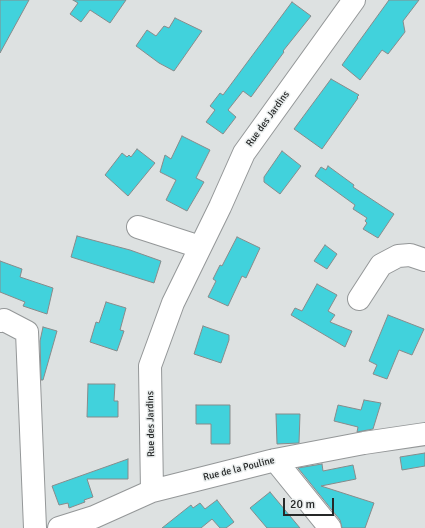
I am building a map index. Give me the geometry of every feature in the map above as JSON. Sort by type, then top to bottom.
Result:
[{"type":"street","name":"Rue des Jardins","points":[[152,491],[150,366],[173,302],[220,207],[244,153],[354,0]]},
{"type":"street","points":[[138,227],[200,247]]},
{"type":"street","points":[[358,299],[381,265],[398,256],[410,255],[425,260]]},
{"type":"street","points":[[0,321],[4,320],[27,332],[35,528]]},
{"type":"street","name":"Rue de la Pouline","points":[[59,528],[94,517],[152,491],[275,460],[364,443],[425,434]]},
{"type":"street","points":[[275,460],[330,528]]},
{"type":"building","points":[[0,0],[29,0],[0,53]]},
{"type":"building","points":[[73,0],[126,0],[110,23],[90,10],[81,22],[70,14],[78,3]]},
{"type":"building","points":[[389,0],[419,0],[403,21],[405,32],[388,54],[382,50],[360,80],[342,65]]},
{"type":"building","points":[[292,2],[311,16],[283,51],[284,52],[251,97],[243,91],[228,110],[236,117],[223,134],[206,122],[215,110],[210,106],[220,93],[223,95]]},
{"type":"building","points":[[175,18],[202,31],[174,71],[159,63],[136,46],[147,30],[156,36],[164,26],[169,28]]},
{"type":"building","points":[[331,79],[359,95],[322,149],[294,129]]},
{"type":"building","points":[[182,136],[210,150],[196,178],[204,182],[187,211],[166,200],[176,180],[160,172],[165,155],[171,159]]},
{"type":"building","points":[[137,149],[155,163],[128,196],[105,175],[122,153],[127,157],[129,155],[131,157]]},
{"type":"building","points":[[282,151],[301,166],[280,194],[264,182],[264,177]]},
{"type":"building","points":[[328,166],[354,185],[353,187],[394,214],[378,238],[363,229],[367,223],[365,221],[367,218],[353,209],[355,205],[315,176],[321,167],[326,170]]},
{"type":"building","points":[[77,236],[130,250],[161,261],[154,283],[71,257]]},
{"type":"building","points":[[237,237],[260,248],[246,278],[242,276],[228,306],[208,297],[216,281],[213,279],[220,265],[222,266]]},
{"type":"building","points":[[325,245],[337,254],[327,269],[314,261]]},
{"type":"building","points":[[0,261],[22,269],[20,277],[53,288],[47,314],[23,306],[25,302],[0,292]]},
{"type":"building","points":[[317,284],[337,295],[328,311],[335,315],[330,322],[352,331],[345,347],[291,315],[295,308],[302,311]]},
{"type":"building","points":[[106,302],[126,308],[120,330],[124,331],[117,351],[90,342],[96,322],[99,323]]},
{"type":"building","points":[[388,315],[424,329],[412,355],[399,350],[387,379],[373,374],[377,365],[369,361]]},
{"type":"building","points":[[203,326],[229,335],[229,340],[221,363],[194,354]]},
{"type":"building","points":[[43,327],[57,331],[43,380],[41,380],[40,341]]},
{"type":"building","points":[[88,384],[115,384],[114,401],[118,401],[118,417],[87,417]]},
{"type":"building","points":[[364,400],[381,403],[373,429],[357,432],[358,427],[334,421],[338,405],[361,410]]},
{"type":"building","points":[[196,405],[230,405],[230,444],[211,444],[211,424],[196,424]]},
{"type":"building","points":[[276,414],[300,414],[299,443],[277,444]]},
{"type":"building","points":[[425,453],[425,466],[402,470],[400,457]]},
{"type":"building","points":[[128,459],[128,479],[87,479],[93,497],[84,500],[85,502],[69,508],[68,503],[59,505],[52,486]]},
{"type":"building","points":[[322,464],[323,471],[353,465],[356,479],[321,486],[374,503],[365,528],[342,528],[340,520],[298,468]]},
{"type":"building","points":[[270,492],[300,528],[267,528],[250,508]]},
{"type":"building","points":[[217,500],[234,522],[226,528],[220,528],[212,519],[201,528],[162,528],[191,505],[193,508],[200,503],[205,509]]}]
